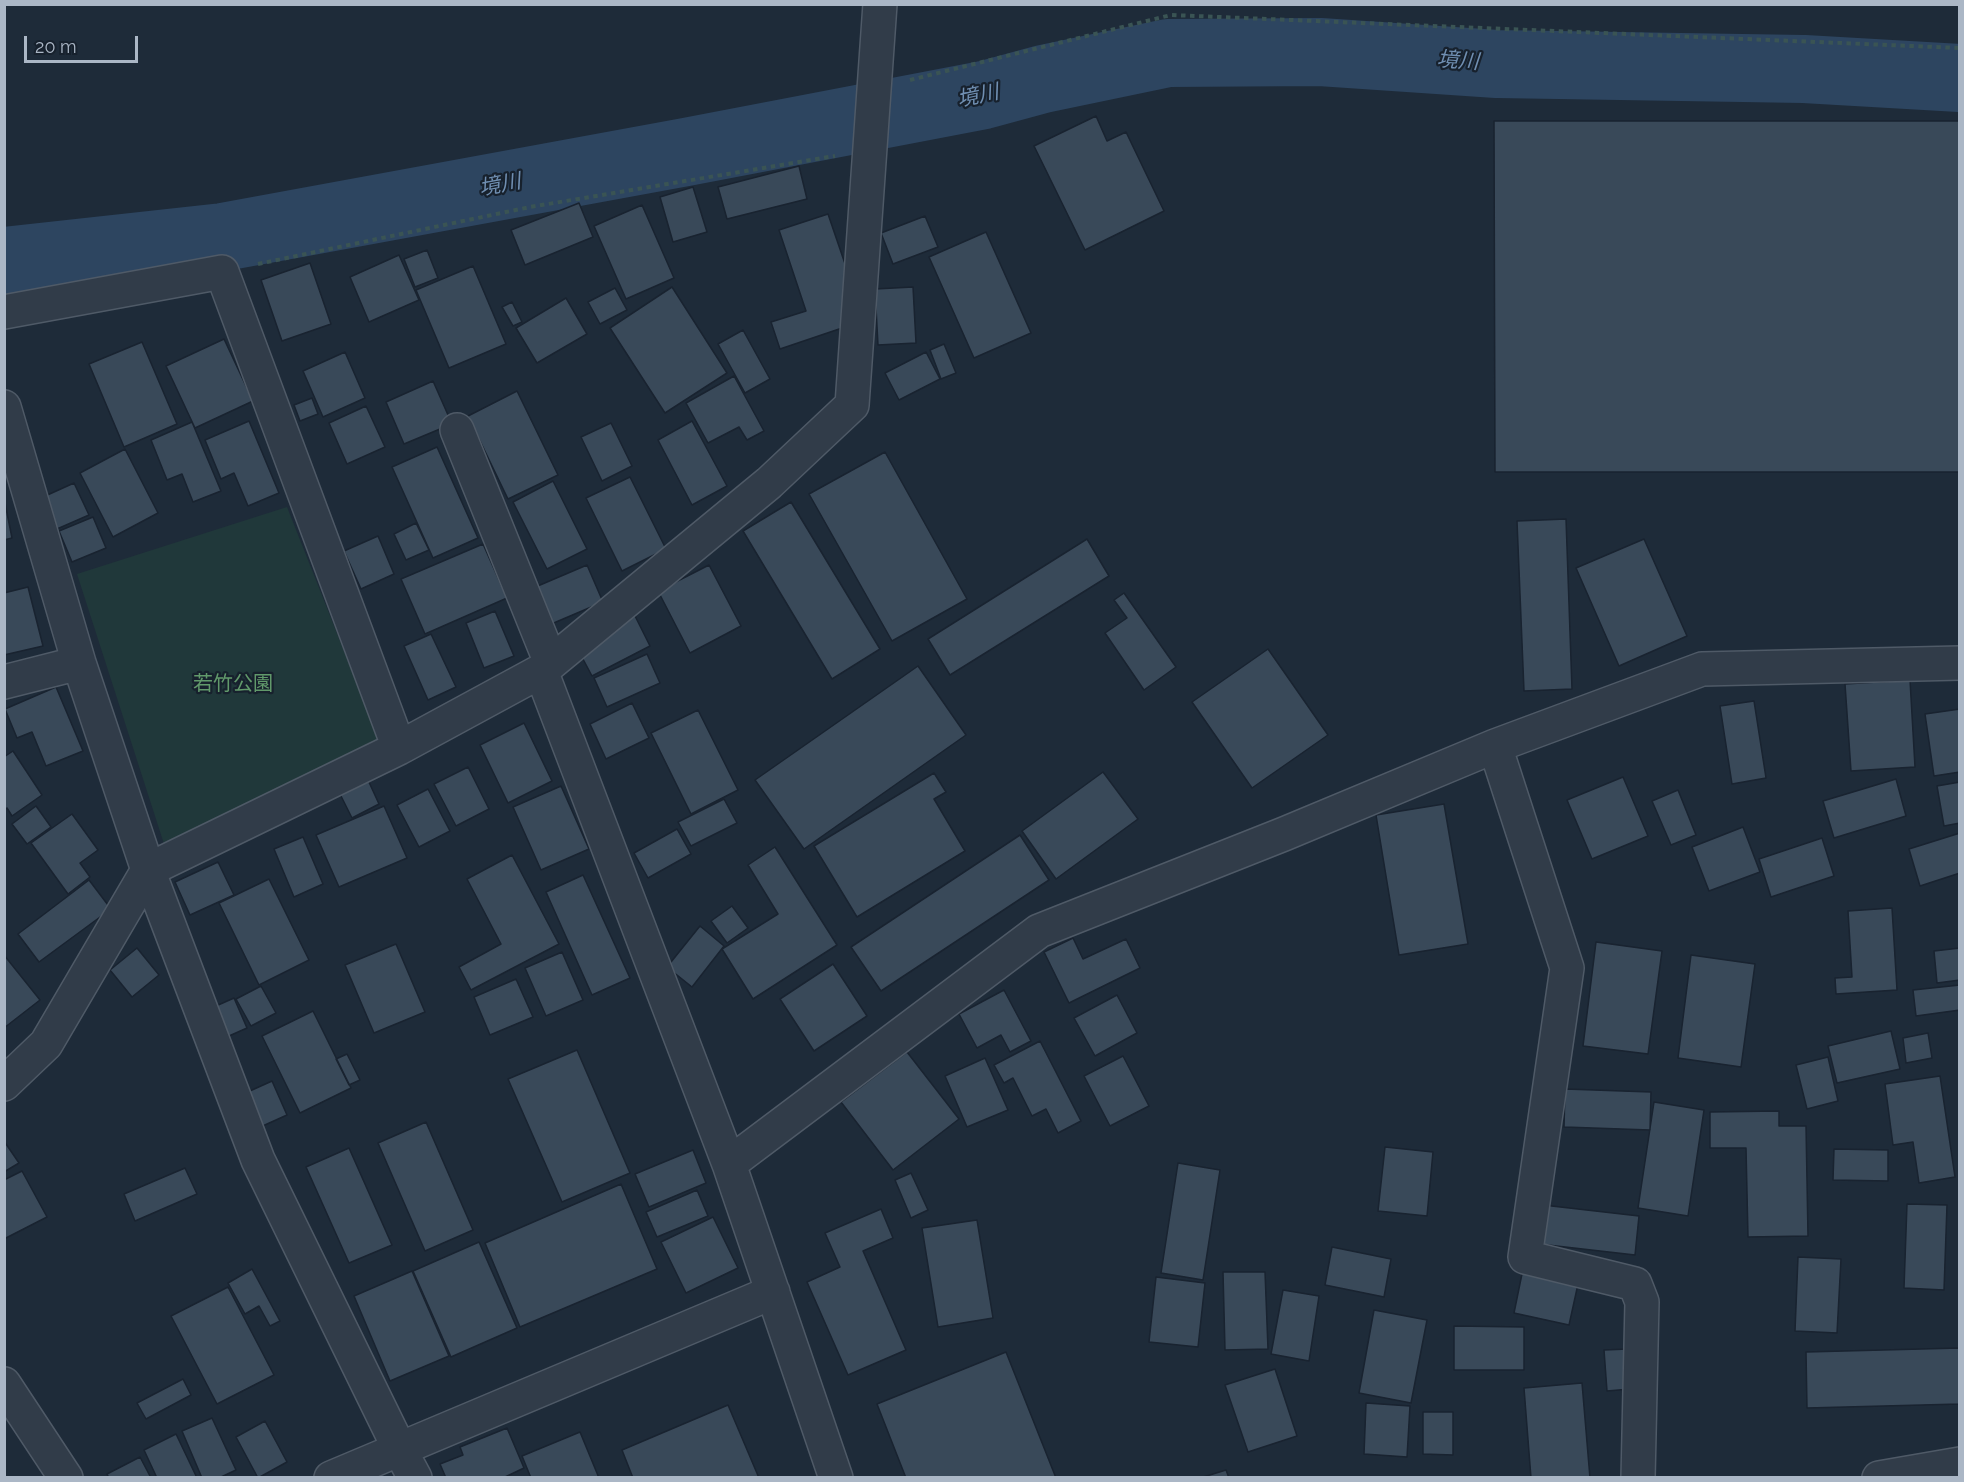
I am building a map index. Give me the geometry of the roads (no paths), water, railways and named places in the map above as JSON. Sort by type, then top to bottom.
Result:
[{"type":"street","points":[[4,1084],[46,1044],[148,870],[399,748],[546,667],[769,483],[852,405],[880,4]]},
{"type":"street","points":[[4,312],[222,272],[399,748]]},
{"type":"street","points":[[4,407],[79,663],[148,870],[258,1160],[407,1464]]},
{"type":"street","points":[[457,430],[729,1164],[836,1478]]},
{"type":"street","points":[[4,682],[79,663]]},
{"type":"street","points":[[729,1164],[1039,931],[1495,746],[1702,669],[1959,663]]},
{"type":"street","points":[[1495,746],[1567,968],[1526,1257],[1635,1284],[1642,1302],[1638,1478]]},
{"type":"street","points":[[331,1478],[407,1464],[772,1292]]},
{"type":"street","points":[[4,1383],[66,1478]]},
{"type":"street","points":[[1879,1478],[1959,1464]]},
{"type":"waterway","name":"境川","points":[[4,261],[223,237],[984,95],[1043,79],[1168,53],[1320,52],[1497,64],[1804,69],[1960,78]]},
{"type":"park label","name":"若竹公園","points":[[233,684]]}]
